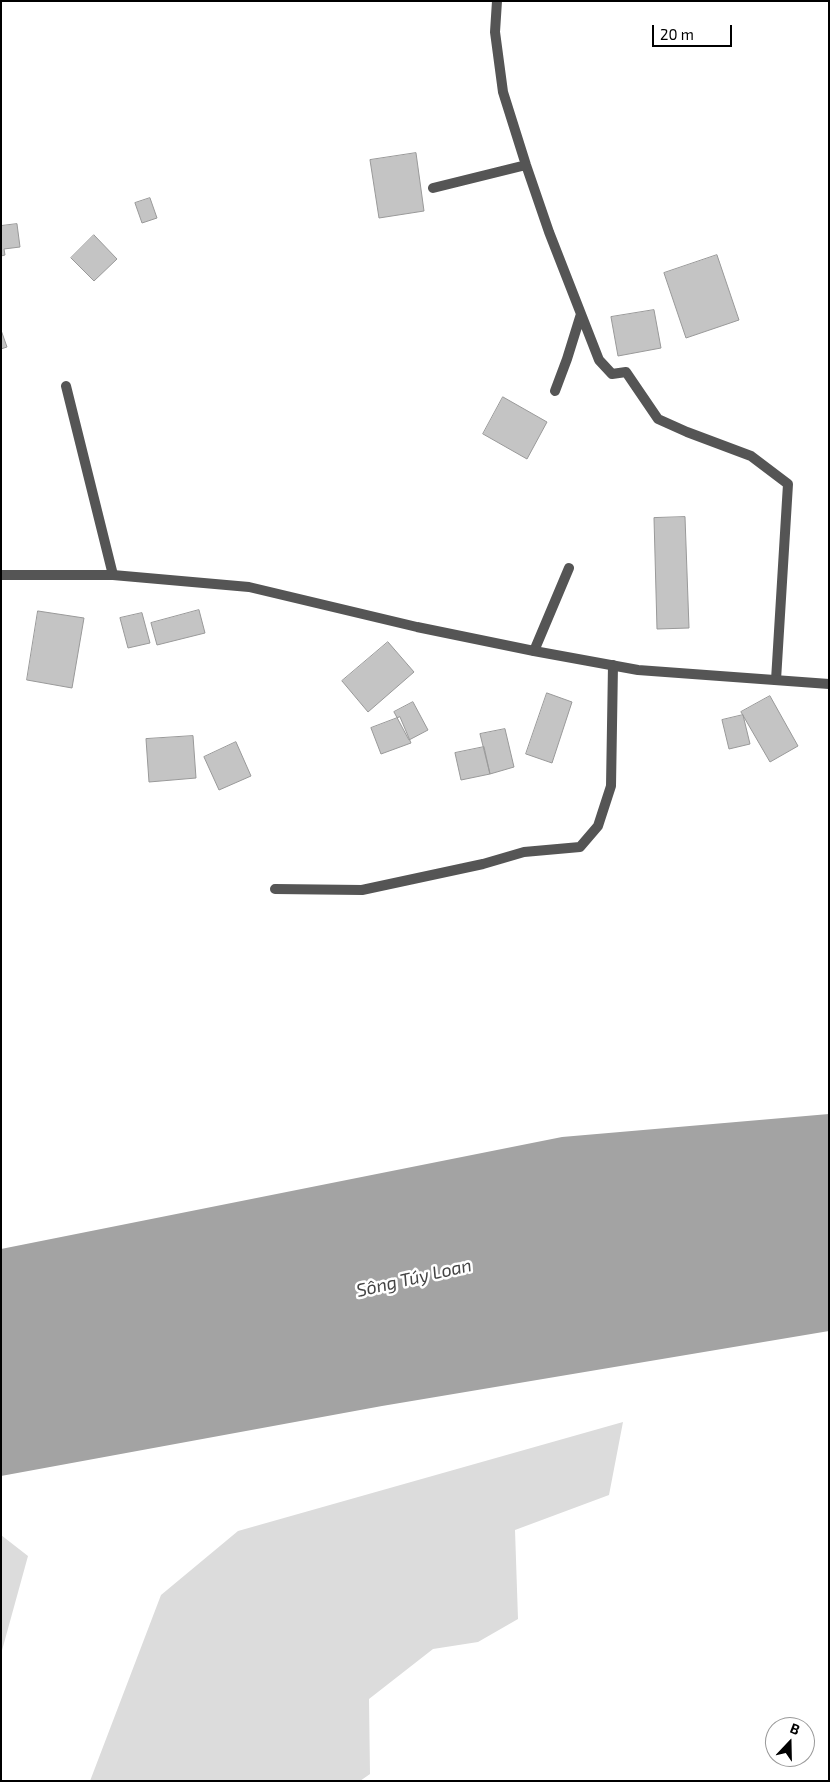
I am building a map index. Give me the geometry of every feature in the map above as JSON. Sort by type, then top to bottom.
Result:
[{"type":"street","points":[[497,1],[495,32],[504,92],[549,232],[599,360],[612,374],[626,372],[658,419],[751,456],[788,484],[776,680]]},
{"type":"street","points":[[433,188],[526,165]]},
{"type":"street","points":[[555,391],[581,314]]},
{"type":"street","points":[[66,386],[113,575]]},
{"type":"street","points":[[534,651],[569,568]]},
{"type":"street","points":[[1,575],[113,575],[249,587],[417,627],[638,670],[829,684]]},
{"type":"street","points":[[275,889],[362,890],[483,864],[524,852],[580,847],[598,826],[611,786],[613,665]]},
{"type":"shaded area","points":[[623,1422],[609,1495],[515,1530],[518,1619],[478,1642],[433,1649],[369,1699],[370,1774],[360,1781],[90,1781],[161,1595],[238,1531]]},
{"type":"shaded area","points":[[1,1535],[28,1556],[1,1654]]},
{"type":"water","name":"Sông Túy Loan","points":[[829,1114],[829,1331],[382,1406],[1,1476],[1,1249],[562,1137]]},
{"type":"building","points":[[416,153],[424,211],[379,218],[370,160]]},
{"type":"building","points":[[150,198],[157,218],[142,223],[135,203]]},
{"type":"building","points":[[17,224],[20,247],[4,249],[5,255],[1,256],[1,226]]},
{"type":"building","points":[[94,235],[117,259],[94,281],[71,258]]},
{"type":"building","points":[[717,255],[739,320],[686,338],[664,273]]},
{"type":"building","points":[[654,310],[661,348],[618,356],[611,317]]},
{"type":"building","points":[[1,330],[7,347],[1,349]]},
{"type":"building","points":[[503,397],[547,422],[527,459],[483,434]]},
{"type":"building","points":[[685,517],[689,628],[657,629],[654,518]]},
{"type":"building","points":[[199,610],[205,633],[157,645],[151,623]]},
{"type":"building","points":[[38,611],[84,618],[72,688],[27,680]]},
{"type":"building","points":[[142,613],[150,643],[128,648],[120,618]]},
{"type":"building","points":[[388,642],[414,672],[368,712],[342,681]]},
{"type":"building","points":[[547,693],[572,702],[552,763],[526,754]]},
{"type":"building","points":[[770,696],[798,746],[770,762],[741,712]]},
{"type":"building","points":[[413,702],[428,730],[409,740],[394,712]]},
{"type":"building","points":[[743,715],[750,744],[729,749],[722,720]]},
{"type":"building","points":[[400,717],[411,743],[381,754],[371,728]]},
{"type":"building","points":[[505,729],[514,767],[490,774],[480,734]]},
{"type":"building","points":[[193,736],[196,778],[149,782],[146,739]]},
{"type":"building","points":[[236,742],[251,776],[219,790],[204,757]]},
{"type":"building","points":[[484,747],[490,774],[461,780],[455,753]]}]
